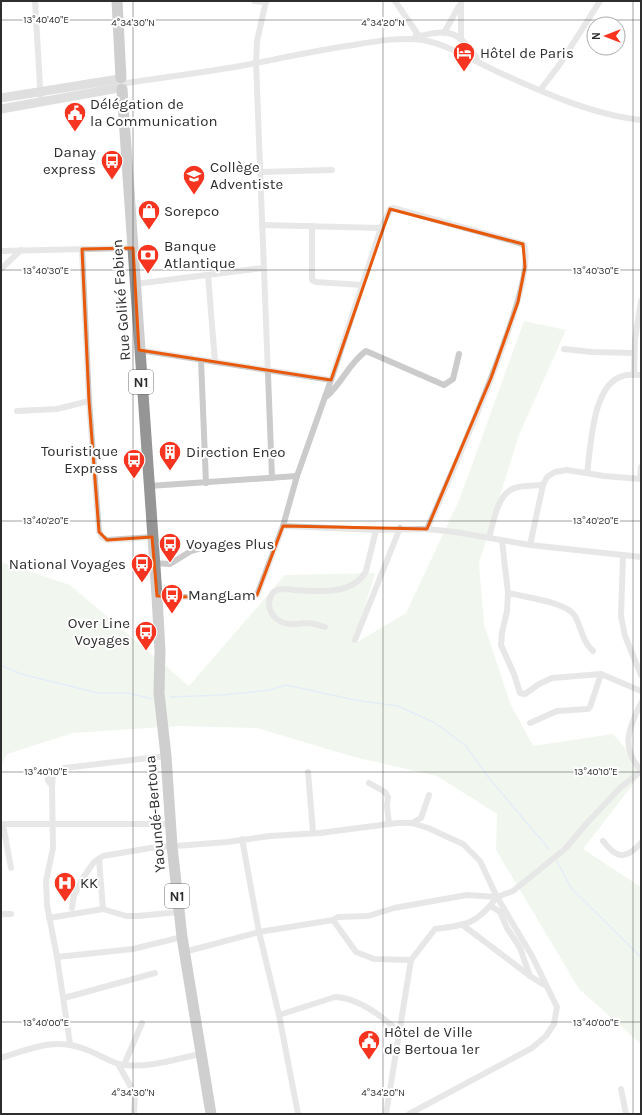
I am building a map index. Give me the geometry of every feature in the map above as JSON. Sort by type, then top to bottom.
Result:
[{"type":"highway","name":"N1","points":[[117,1],[121,84]]},
{"type":"highway","name":"Rue Goliké Fabien","points":[[121,84],[157,596],[160,676]]},
{"type":"highway","name":"Yaoundé-Bertoua","points":[[160,676],[159,693],[166,756],[172,846],[179,912],[200,1054],[211,1114]]},
{"type":"street","points":[[35,1],[41,103]]},
{"type":"street","points":[[254,1],[266,2],[257,41],[256,63],[272,478]]},
{"type":"street","points":[[395,1],[419,36]]},
{"type":"street","points":[[541,90],[560,64],[599,1]]},
{"type":"street","points":[[444,32],[461,2]]},
{"type":"street","points":[[461,2],[461,38]]},
{"type":"street","points":[[410,39],[444,32],[461,38],[481,63]]},
{"type":"street","points":[[1,98],[40,92],[121,84],[256,63],[375,41],[410,39],[424,40],[442,46],[541,90],[600,111],[641,120]]},
{"type":"street","points":[[1,109],[41,103],[121,84]]},
{"type":"street","points":[[261,172],[332,170]]},
{"type":"street","points":[[157,596],[254,598],[283,526],[297,476],[327,396],[381,228],[388,210],[393,208],[487,235],[516,241],[524,247],[523,282],[502,350],[427,529]]},
{"type":"street","points":[[262,225],[381,228]]},
{"type":"street","points":[[312,226],[312,280],[316,282],[362,285]]},
{"type":"street","points":[[82,248],[89,401],[99,532],[102,537],[108,540],[152,537]]},
{"type":"street","points":[[1,251],[133,248]]},
{"type":"street","points":[[1,269],[21,250]]},
{"type":"street","points":[[135,284],[263,268]]},
{"type":"street","points":[[208,275],[215,362]]},
{"type":"street","points":[[587,473],[597,409],[601,397],[613,381],[622,376],[638,375],[634,353],[641,301]]},
{"type":"street","points":[[564,349],[592,352],[634,353]]},
{"type":"street","points":[[139,350],[331,380]]},
{"type":"street","points":[[327,396],[336,388],[356,358],[366,351],[444,385],[453,379],[460,354]]},
{"type":"street","points":[[201,360],[206,483]]},
{"type":"street","points":[[17,411],[57,409],[89,401]]},
{"type":"street","points":[[530,545],[543,485],[548,477],[556,472],[567,470],[641,479],[641,467]]},
{"type":"street","points":[[149,486],[297,476]]},
{"type":"street","points":[[489,538],[500,501],[505,493],[519,487],[543,485]]},
{"type":"street","points":[[283,526],[376,530],[400,528],[427,529],[455,532],[530,545],[641,557]]},
{"type":"street","points":[[355,640],[400,528]]},
{"type":"street","points":[[325,627],[307,623],[289,624],[278,620],[270,612],[268,606],[271,594],[276,590],[282,589],[330,591],[347,587],[363,576],[366,571],[376,530]]},
{"type":"street","points":[[502,541],[508,593],[507,611],[501,646],[522,695],[552,678],[601,674],[641,691]]},
{"type":"street","points":[[154,562],[170,564],[191,551],[208,546]]},
{"type":"street","points":[[623,555],[621,616],[625,636],[641,675]]},
{"type":"street","points":[[508,593],[556,603],[569,609],[576,617],[584,642],[593,652]]},
{"type":"street","points":[[530,723],[557,711],[588,709],[601,674]]},
{"type":"street","points":[[184,952],[259,932],[333,920],[338,917],[368,916],[394,908],[467,895],[497,897],[513,891],[565,849],[587,823],[641,770],[628,750],[627,741],[641,703]]},
{"type":"street","points":[[70,1044],[64,998],[50,918],[46,881],[52,848],[53,774],[64,768],[166,756]]},
{"type":"street","points":[[48,769],[48,781],[52,786]]},
{"type":"street","points":[[308,772],[313,832]]},
{"type":"street","points":[[369,783],[385,792],[388,797],[387,806],[389,824]]},
{"type":"street","points":[[412,823],[421,818],[429,795]]},
{"type":"street","points":[[72,908],[74,895],[94,862],[103,856],[150,848],[412,823],[428,828],[463,844],[480,861],[497,897],[532,956],[557,1007],[554,1024],[546,1036],[532,1048],[409,1114]]},
{"type":"street","points":[[11,868],[2,824],[171,824]]},
{"type":"street","points":[[242,839],[259,932],[279,1015],[298,1114]]},
{"type":"street","points":[[603,841],[612,853],[619,856],[628,853],[641,843]]},
{"type":"street","points":[[99,859],[102,909]]},
{"type":"street","points":[[386,1114],[411,960],[435,929],[464,926],[476,920],[491,906],[497,897]]},
{"type":"street","points":[[491,906],[500,912],[507,928],[520,948],[530,976]]},
{"type":"street","points":[[50,918],[102,909],[126,916],[179,912]]},
{"type":"street","points":[[1,914],[10,914]]},
{"type":"street","points":[[333,920],[356,952],[374,959],[411,960]]},
{"type":"street","points":[[464,926],[530,976],[547,986]]},
{"type":"street","points":[[57,957],[133,949],[182,937]]},
{"type":"street","points":[[64,998],[155,973]]},
{"type":"street","points":[[279,1015],[335,997],[343,998],[382,1017],[399,1032]]},
{"type":"street","points":[[121,1065],[142,1023]]},
{"type":"street","points":[[1,1058],[54,1043],[70,1044],[88,1050],[121,1065],[138,1066],[200,1054]]},
{"type":"street","points":[[121,1065],[135,1094],[134,1114]]},
{"type":"street","points":[[621,1089],[626,1114]]},
{"type":"highlighted area","points":[[390,209],[523,244],[525,267],[518,302],[491,378],[427,529],[283,526],[257,595],[250,599],[157,596],[152,537],[107,540],[99,532],[89,401],[82,249],[133,248],[139,350],[331,380]]},
{"type":"green space","points":[[524,321],[566,330],[519,435],[479,563],[484,624],[510,703],[533,746],[613,734],[641,767],[641,774],[583,849],[641,887],[641,1044],[579,989],[496,850],[497,814],[437,776],[354,757],[257,728],[179,726],[73,733],[7,754],[1,767],[1,562],[70,585],[189,686],[285,575],[375,573],[354,644],[406,613],[460,498]]},
{"type":"waterway","points":[[1,665],[21,674],[98,693],[128,693],[153,699]]},
{"type":"waterway","points":[[170,697],[223,695],[270,690],[286,685],[355,700],[398,706],[435,723],[466,746],[489,778],[549,849]]},
{"type":"waterway","points":[[557,861],[571,888],[641,957]]},
{"type":"place","name":"Hôtel de Paris","points":[[464,72]]},
{"type":"place","name":"Délégation de la Communication","points":[[75,132]]},
{"type":"place","name":"Danay express","points":[[112,180]]},
{"type":"place","name":"Collège Adventiste","points":[[194,196]]},
{"type":"place","name":"Sorepco","points":[[149,230]]},
{"type":"place","name":"Banque Atlantique","points":[[148,274]]},
{"type":"place","name":"Direction Eneo","points":[[170,472]]},
{"type":"place","name":"Touristique Express","points":[[134,480]]},
{"type":"place","name":"Voyages Plus","points":[[170,564]]},
{"type":"place","name":"National Voyages","points":[[142,584]]},
{"type":"place","name":"MangLam","points":[[172,614]]},
{"type":"place","name":"Over Line Voyages","points":[[146,652]]},
{"type":"place","name":"KK","points":[[65,902]]},
{"type":"place","name":"Hôtel de Ville de Bertoua 1er","points":[[369,1060]]}]
